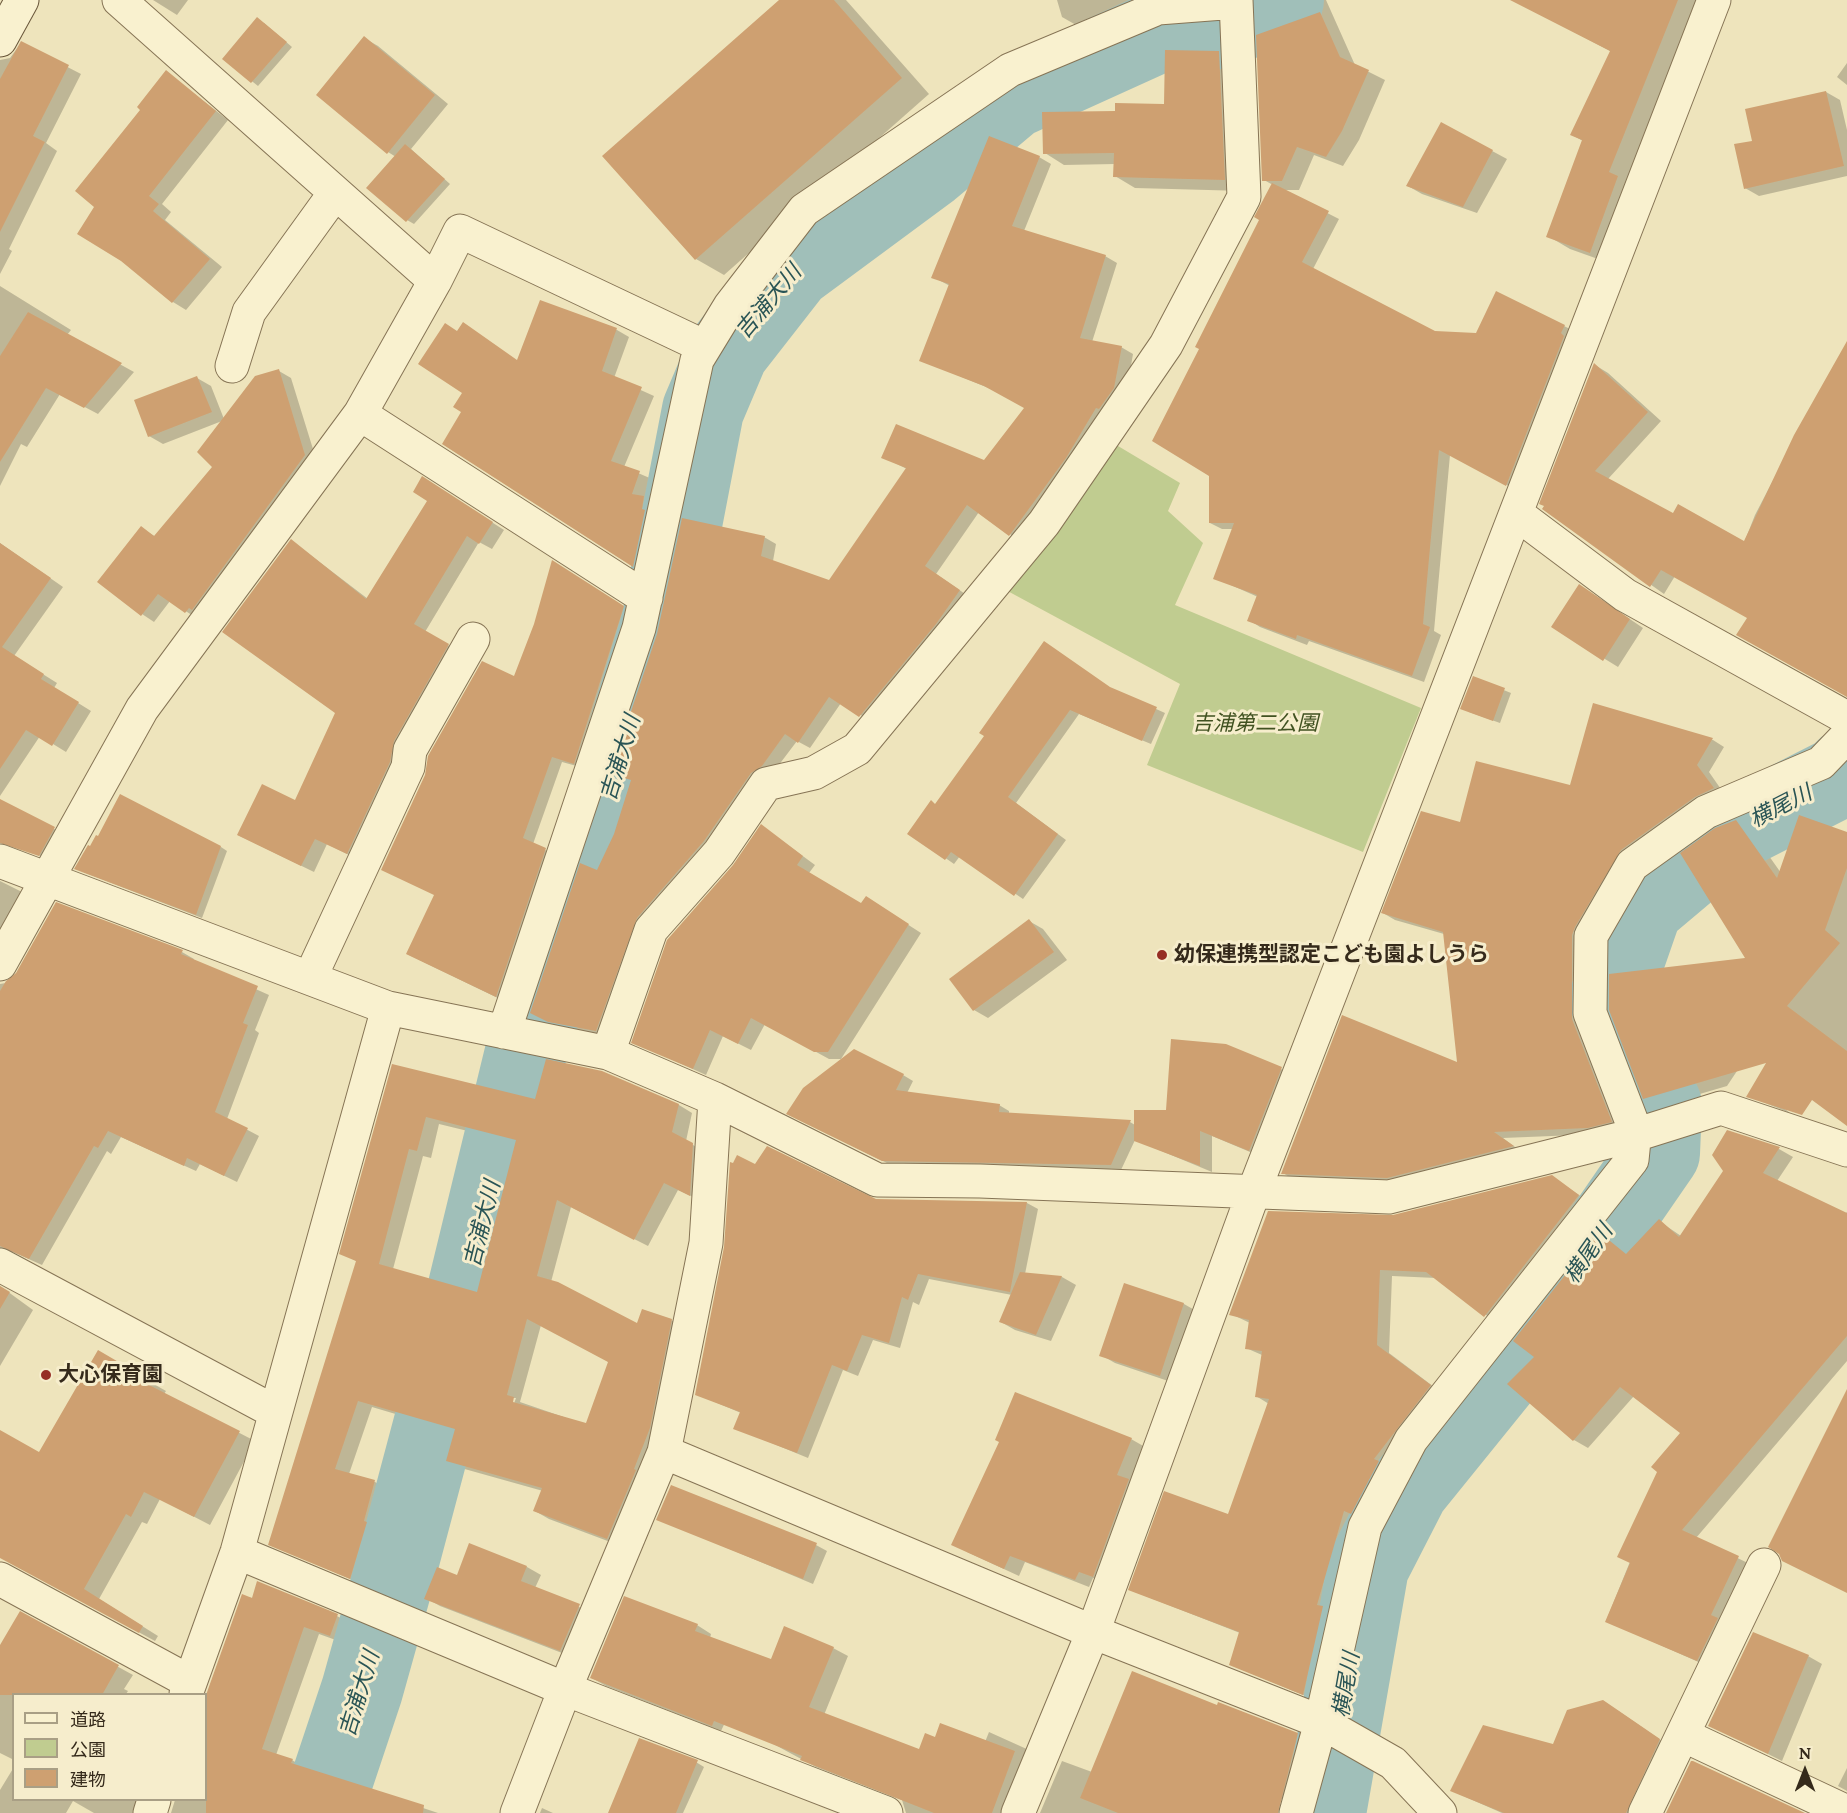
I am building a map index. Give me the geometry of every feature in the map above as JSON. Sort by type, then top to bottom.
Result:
[{"type":"street","points":[[0,40],[22,0]]},
{"type":"street","points":[[119,0],[435,281]]},
{"type":"street","points":[[1018,1813],[1093,1632],[1254,1191],[1714,0]]},
{"type":"street","points":[[504,1032],[639,628],[697,360],[730,306],[804,210],[1010,70],[1158,8],[1236,11],[1244,197],[1166,345],[1044,523],[857,749],[814,773],[766,784],[719,852],[651,930],[608,1053]]},
{"type":"street","points":[[232,366],[249,312],[335,193]]},
{"type":"street","points":[[0,964],[142,709],[360,414],[435,281],[460,231],[705,347]]},
{"type":"street","points":[[360,414],[646,598]]},
{"type":"street","points":[[1517,514],[1625,595],[1847,718]]},
{"type":"street","points":[[309,978],[408,767],[410,750],[473,639]]},
{"type":"street","points":[[1296,1813],[1321,1722],[1365,1527],[1411,1440],[1632,1160],[1635,1136],[1590,1013],[1591,936],[1632,865],[1706,812],[1821,762],[1847,736]]},
{"type":"street","points":[[0,861],[388,1008],[608,1053],[715,1099],[877,1180],[980,1181],[1389,1197],[1635,1136],[1721,1108],[1847,1150]]},
{"type":"street","points":[[0,1579],[188,1688],[237,1552],[388,1008]]},
{"type":"street","points":[[517,1813],[565,1689],[664,1452],[706,1243],[715,1099]]},
{"type":"street","points":[[0,1266],[275,1412]]},
{"type":"street","points":[[664,1452],[1093,1632],[1321,1722],[1393,1763],[1440,1813]]},
{"type":"street","points":[[237,1552],[565,1689],[886,1813]]},
{"type":"street","points":[[1645,1813],[1764,1565]]},
{"type":"street","points":[[1683,1735],[1847,1812]]},
{"type":"green space","name":"吉浦第二公園","points":[[1113,443],[1180,483],[1168,511],[1203,543],[1175,605],[1421,708],[1363,852],[1147,765],[1180,684],[1002,588]]},
{"type":"building","points":[[779,0],[834,0],[902,78],[695,260],[602,156]]},
{"type":"building","points":[[1510,0],[1678,0],[1609,172],[1618,176],[1590,253],[1546,237],[1582,140],[1570,135],[1610,51]]},
{"type":"building","points":[[1320,12],[1340,57],[1369,70],[1342,131],[1326,157],[1297,147],[1282,181],[1262,181],[1256,35]]},
{"type":"building","points":[[257,17],[287,42],[251,83],[222,59]]},
{"type":"building","points":[[364,36],[435,95],[387,154],[316,95]]},
{"type":"building","points":[[21,41],[69,65],[33,136],[45,142],[0,232],[0,79]]},
{"type":"building","points":[[1165,50],[1219,51],[1225,180],[1113,177],[1114,153],[1043,154],[1042,112],[1115,111],[1115,103],[1164,104]]},
{"type":"building","points":[[166,70],[216,111],[149,196],[159,204],[153,211],[210,259],[172,303],[121,261],[77,234],[94,207],[75,191],[140,110],[137,107]]},
{"type":"building","points":[[1826,91],[1844,166],[1744,189],[1734,144],[1752,141],[1745,109]]},
{"type":"building","points":[[1441,122],[1493,150],[1463,207],[1406,186]]},
{"type":"building","points":[[989,136],[1040,156],[1012,226],[1106,255],[1080,338],[1122,346],[1114,388],[1099,409],[1096,408],[1066,458],[1009,536],[967,505],[925,566],[960,590],[936,624],[859,717],[829,697],[798,743],[785,734],[762,766],[751,773],[704,841],[637,918],[596,1031],[548,1022],[530,1013],[580,863],[597,870],[614,834],[631,780],[610,774],[657,634],[682,518],[765,536],[761,556],[829,580],[906,468],[881,458],[896,424],[984,460],[1024,408],[984,386],[919,361],[949,284],[931,278]]},
{"type":"building","points":[[405,144],[445,179],[406,222],[366,188]]},
{"type":"building","points":[[1272,183],[1329,211],[1302,262],[1435,331],[1476,333],[1496,291],[1565,325],[1561,333],[1564,336],[1506,486],[1439,450],[1423,624],[1430,627],[1412,676],[1297,635],[1296,639],[1247,621],[1257,595],[1213,579],[1234,523],[1209,523],[1209,476],[1152,441],[1199,349],[1195,347],[1259,220],[1254,217]]},
{"type":"building","points":[[540,300],[617,328],[602,371],[642,387],[611,461],[640,471],[632,494],[644,496],[642,509],[645,510],[633,567],[442,444],[461,412],[453,407],[462,393],[418,364],[445,323],[457,331],[463,322],[517,360]]},
{"type":"building","points":[[28,312],[122,363],[84,408],[46,388],[0,462],[0,356]]},
{"type":"building","points":[[1847,341],[1847,697],[1736,635],[1747,618],[1661,570],[1650,587],[1542,509],[1544,506],[1539,504],[1594,363],[1648,412],[1595,471],[1673,513],[1678,504],[1744,541],[1794,435]]},
{"type":"building","points":[[279,369],[305,455],[192,610],[189,608],[185,613],[158,594],[141,616],[97,582],[141,526],[154,536],[212,467],[197,452],[255,376]]},
{"type":"building","points":[[197,376],[212,412],[148,437],[134,400]]},
{"type":"building","points":[[422,476],[493,522],[479,544],[467,536],[414,624],[449,644],[394,741],[390,762],[347,854],[315,839],[301,866],[237,835],[262,784],[295,800],[335,713],[222,632],[291,539],[366,599],[427,501],[413,492]]},
{"type":"building","points":[[0,543],[51,578],[2,647],[44,674],[41,679],[79,702],[52,746],[26,730],[0,769]]},
{"type":"building","points":[[552,560],[624,606],[574,764],[552,757],[523,838],[546,848],[496,997],[406,954],[434,895],[381,870],[425,775],[428,756],[482,661],[514,676],[534,624]]},
{"type":"building","points":[[1579,584],[1630,619],[1603,661],[1551,627]]},
{"type":"building","points":[[1044,641],[1110,687],[1157,707],[1142,741],[1070,710],[1008,797],[1058,834],[1014,896],[951,852],[945,860],[907,834],[931,800],[935,804],[984,736],[979,733]]},
{"type":"building","points":[[1473,676],[1505,688],[1493,721],[1460,709]]},
{"type":"building","points":[[1593,703],[1713,738],[1697,765],[1714,788],[1695,797],[1621,850],[1572,935],[1572,1019],[1612,1122],[1588,1128],[1494,1132],[1514,1146],[1387,1178],[1281,1174],[1342,1015],[1457,1062],[1443,932],[1381,913],[1421,811],[1460,822],[1476,761],[1570,785]]},
{"type":"building","points":[[120,794],[221,846],[196,915],[74,869],[88,845],[90,846],[96,835],[98,836]]},
{"type":"building","points":[[0,799],[55,827],[39,856],[0,843]]},
{"type":"building","points":[[1799,815],[1847,832],[1847,868],[1825,930],[1840,943],[1787,1006],[1847,1051],[1847,1126],[1812,1100],[1802,1115],[1746,1097],[1766,1063],[1643,1099],[1609,1010],[1609,974],[1745,958],[1680,853],[1715,828],[1736,820],[1777,878]]},
{"type":"building","points":[[761,824],[803,856],[797,865],[861,903],[866,896],[909,924],[828,1052],[814,1052],[751,1018],[738,1044],[710,1030],[693,1069],[631,1043],[667,940],[733,865]]},
{"type":"building","points":[[56,902],[183,950],[181,954],[258,986],[243,1023],[248,1025],[215,1112],[248,1128],[224,1176],[187,1158],[184,1166],[108,1131],[98,1148],[94,1146],[29,1259],[0,1246],[0,991],[6,981],[16,973]]},
{"type":"building","points":[[1029,919],[1054,952],[973,1011],[949,979]]},
{"type":"building","points":[[1171,1039],[1226,1044],[1282,1067],[1249,1151],[1200,1131],[1200,1166],[1134,1141],[1134,1110],[1166,1110]]},
{"type":"building","points":[[854,1049],[904,1074],[896,1090],[1000,1104],[999,1112],[1131,1120],[1111,1165],[882,1161],[786,1114],[803,1088]]},
{"type":"building","points":[[546,1059],[602,1071],[679,1104],[672,1132],[693,1143],[690,1196],[664,1183],[634,1240],[557,1200],[537,1276],[558,1282],[637,1323],[642,1309],[672,1319],[650,1428],[634,1469],[636,1470],[607,1539],[533,1511],[542,1488],[446,1461],[455,1429],[358,1401],[335,1469],[375,1480],[364,1521],[367,1522],[350,1579],[268,1545],[356,1261],[339,1254],[392,1064],[535,1099]],"holes":[[[426,1117],[516,1140],[477,1292],[379,1264],[409,1149],[417,1151]],[[527,1319],[608,1362],[586,1423],[513,1402],[514,1397],[507,1395]]]},
{"type":"building","points":[[1727,1130],[1780,1147],[1763,1173],[1847,1213],[1847,1336],[1682,1530],[1739,1556],[1711,1615],[1718,1618],[1697,1661],[1605,1622],[1630,1563],[1617,1557],[1657,1472],[1651,1467],[1680,1433],[1620,1387],[1573,1441],[1507,1384],[1534,1357],[1513,1341],[1599,1232],[1626,1254],[1659,1219],[1679,1237],[1723,1171],[1712,1155]]},
{"type":"building","points":[[767,1146],[876,1199],[1027,1202],[1010,1292],[918,1274],[908,1300],[902,1297],[889,1343],[862,1335],[847,1371],[832,1365],[797,1453],[733,1429],[740,1412],[695,1395],[724,1247],[730,1162],[733,1163],[737,1155],[755,1164]]},
{"type":"building","points":[[1552,1175],[1579,1195],[1484,1317],[1426,1272],[1380,1270],[1377,1345],[1431,1385],[1374,1459],[1379,1461],[1351,1514],[1344,1511],[1317,1605],[1323,1606],[1303,1695],[1229,1665],[1239,1632],[1128,1590],[1164,1491],[1228,1514],[1269,1399],[1255,1397],[1262,1351],[1245,1349],[1249,1320],[1229,1315],[1268,1211],[1393,1215]]},
{"type":"building","points":[[1020,1272],[1062,1276],[1036,1335],[999,1322]]},
{"type":"building","points":[[1124,1283],[1184,1303],[1160,1376],[1099,1356]]},
{"type":"building","points":[[0,1286],[10,1292],[0,1309]]},
{"type":"building","points":[[98,1350],[151,1381],[149,1385],[240,1431],[194,1517],[144,1492],[131,1517],[126,1514],[84,1589],[143,1626],[139,1633],[0,1558],[0,1430],[39,1452]]},
{"type":"building","points":[[1847,1389],[1847,1593],[1782,1561],[1779,1554],[1768,1547]]},
{"type":"building","points":[[1015,1392],[1132,1438],[1117,1475],[1129,1479],[1093,1577],[1079,1572],[1075,1580],[1010,1556],[1004,1569],[951,1545],[999,1442],[995,1440]]},
{"type":"building","points":[[671,1485],[817,1543],[803,1579],[656,1520]]},
{"type":"building","points":[[469,1543],[527,1566],[521,1581],[580,1604],[560,1651],[424,1599],[437,1567],[457,1575]]},
{"type":"building","points":[[257,1581],[338,1614],[330,1636],[304,1627],[262,1749],[293,1759],[291,1763],[424,1805],[423,1813],[206,1813],[207,1693],[242,1594],[252,1598]]},
{"type":"building","points":[[624,1596],[698,1624],[695,1631],[771,1659],[784,1626],[834,1647],[809,1707],[919,1749],[925,1733],[935,1737],[940,1723],[1015,1751],[992,1813],[934,1813],[800,1760],[802,1756],[714,1721],[712,1726],[590,1678]]},
{"type":"building","points":[[20,1611],[119,1665],[103,1693],[0,1695],[0,1645]]},
{"type":"building","points":[[1753,1632],[1809,1655],[1768,1754],[1708,1726]]},
{"type":"building","points":[[1132,1671],[1217,1705],[1218,1702],[1298,1733],[1278,1813],[1118,1813],[1080,1798]]},
{"type":"building","points":[[1603,1700],[1660,1739],[1626,1813],[1504,1813],[1450,1791],[1483,1725],[1553,1744],[1567,1710]]},
{"type":"building","points":[[639,1738],[698,1760],[676,1813],[608,1813]]},
{"type":"building","points":[[1693,1761],[1805,1813],[1666,1813]]},
{"type":"waterway","name":"吉浦大川","points":[[321,1813],[362,1690],[397,1565],[446,1381],[528,1044],[568,933],[662,623],[703,410],[728,351],[792,269],[930,167],[1012,98],[1162,30],[1223,28],[1283,0]]},
{"type":"waterway","name":"横尾川","points":[[1325,1813],[1368,1567],[1408,1489],[1539,1327],[1659,1153],[1661,1105],[1610,999],[1642,907],[1731,832],[1841,776],[1847,769]]},
{"type":"place","name":"幼保連携型認定こども園よしうら","points":[[1162,955]]},
{"type":"place","name":"大心保育園","points":[[46,1375]]}]
